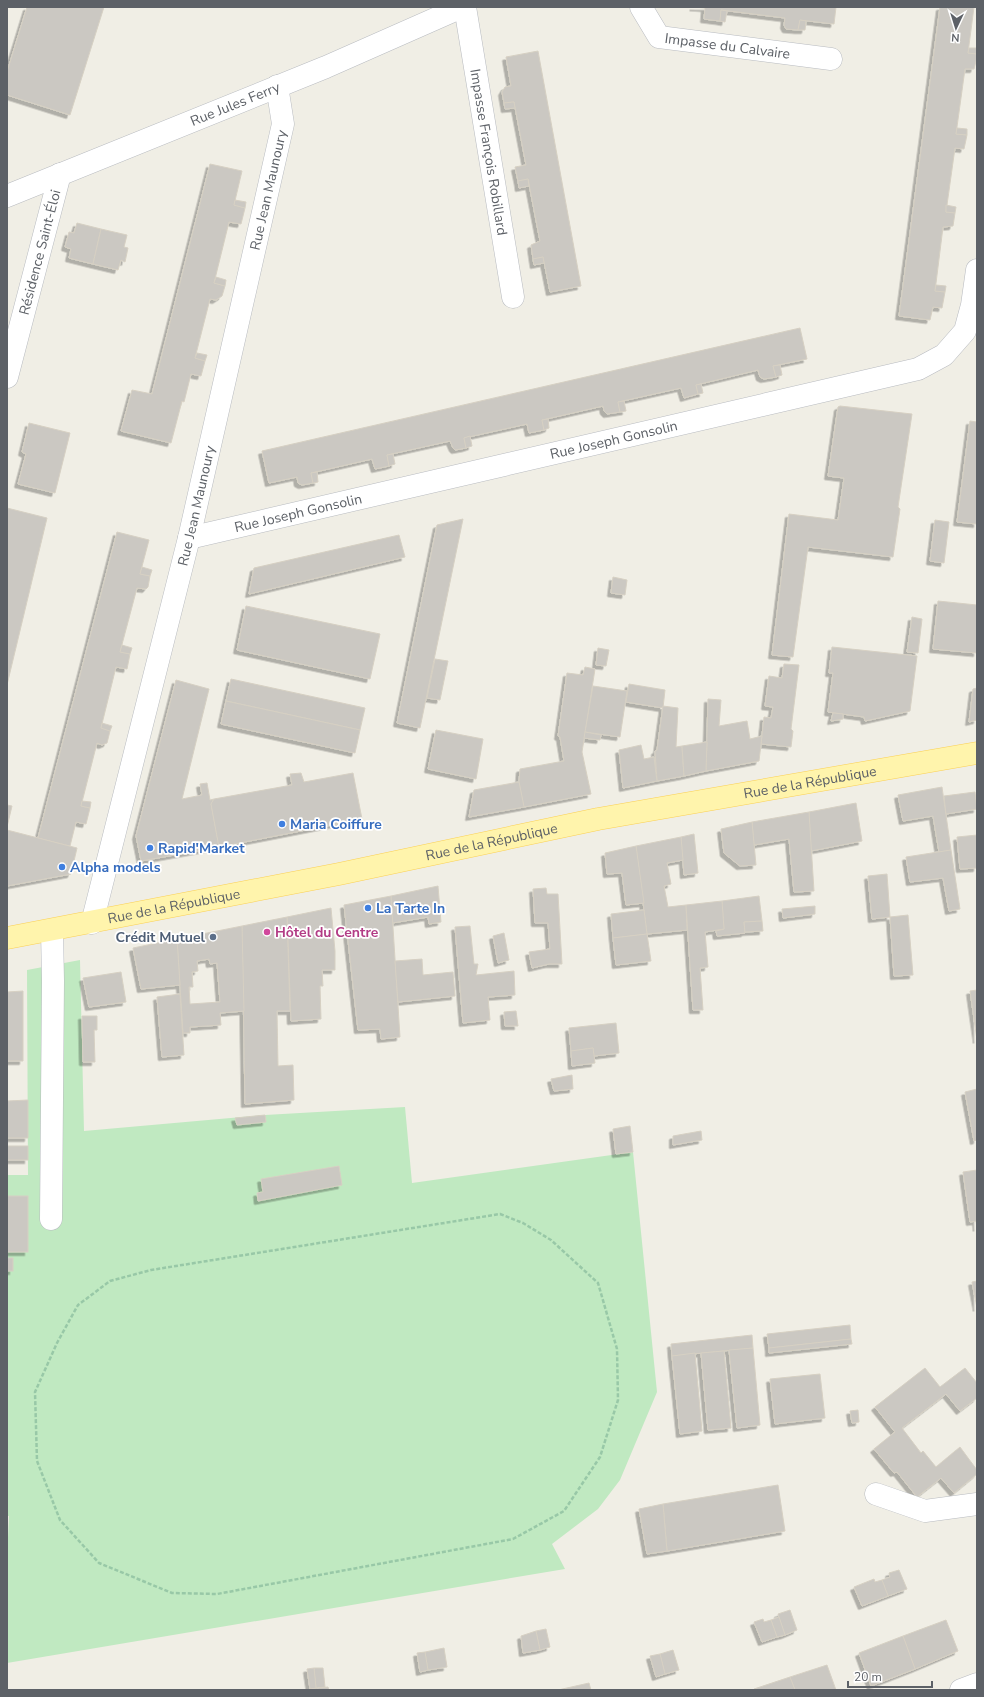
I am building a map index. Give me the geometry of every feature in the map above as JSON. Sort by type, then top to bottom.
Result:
[{"type":"main road","name":"Rue de la République","points":[[7,938],[92,923],[339,874],[598,819],[977,753]]},
{"type":"street","name":"Rue Jules Ferry","points":[[7,196],[326,67],[462,7]]},
{"type":"street","name":"Impasse François Robillard","points":[[465,7],[513,297]]},
{"type":"street","name":"Impasse du Calvaire","points":[[641,7],[659,37],[831,59]]},
{"type":"street","name":"Rue Jean Maunoury","points":[[92,923],[189,538],[283,124],[277,86]]},
{"type":"street","name":"Résidence Saint-Éloi","points":[[7,377],[60,174]]},
{"type":"street","name":"Rue Joseph Gonsolin","points":[[189,538],[918,369],[944,354],[965,331],[972,305],[977,270]]},
{"type":"street","points":[[51,1219],[53,989],[52,930]]},
{"type":"street","points":[[876,1494],[924,1511],[977,1504]]},
{"type":"street","points":[[961,1690],[977,1684]]},
{"type":"path","points":[[500,1214],[523,1223],[551,1240],[598,1283],[617,1349],[618,1400],[600,1457],[564,1511],[513,1539],[217,1594],[172,1593],[99,1563],[60,1520],[37,1461],[35,1392],[57,1343],[78,1305],[110,1281],[151,1270],[500,1214]]},
{"type":"green space","points":[[80,960],[84,1131],[265,1115],[405,1107],[412,1183],[633,1152],[657,1392],[620,1480],[598,1509],[552,1544],[565,1569],[7,1663],[7,1559],[9,1516],[7,1516],[7,1175],[28,1175],[27,970]]},
{"type":"building","points":[[27,7],[104,7],[70,115],[7,95],[7,72]]},
{"type":"building","points":[[693,7],[836,7],[834,24],[800,20],[798,30],[786,29],[784,25],[785,18],[721,10],[720,21],[704,19],[705,8]]},
{"type":"building","points":[[940,7],[974,7],[968,53],[977,54],[977,57],[974,69],[965,69],[956,134],[967,135],[964,149],[955,148],[946,212],[955,213],[953,226],[943,227],[935,291],[945,292],[942,308],[933,307],[930,320],[899,316]]},
{"type":"building","points":[[721,10],[727,11],[725,22],[720,21]]},
{"type":"building","points":[[800,20],[806,21],[805,30],[798,30]]},
{"type":"building","points":[[969,48],[977,48],[977,54],[968,53]]},
{"type":"building","points":[[538,51],[581,286],[550,292],[543,257],[533,259],[531,245],[540,241],[528,179],[518,181],[515,167],[526,165],[514,102],[504,103],[502,92],[505,87],[511,86],[506,57]]},
{"type":"building","points":[[514,102],[515,108],[505,109],[504,103]]},
{"type":"building","points":[[957,128],[967,129],[967,135],[956,134]]},
{"type":"building","points":[[210,164],[242,171],[234,205],[245,208],[241,224],[229,222],[214,283],[225,286],[222,296],[216,300],[210,299],[195,358],[205,361],[201,376],[191,374],[171,443],[121,431],[132,390],[152,394]]},
{"type":"building","points":[[528,179],[529,186],[519,188],[518,181]]},
{"type":"building","points":[[235,200],[246,202],[245,208],[234,205]]},
{"type":"building","points":[[946,205],[956,207],[955,213],[946,212]]},
{"type":"building","points":[[77,223],[101,229],[93,264],[69,258],[71,249],[65,247],[69,232],[74,233]]},
{"type":"building","points":[[101,229],[127,235],[124,247],[128,248],[125,262],[121,260],[118,270],[93,264]]},
{"type":"building","points":[[543,257],[544,263],[534,265],[533,259]]},
{"type":"building","points":[[216,277],[226,280],[225,286],[214,283]]},
{"type":"building","points":[[936,285],[946,286],[945,292],[935,291]]},
{"type":"building","points":[[800,328],[807,359],[773,366],[776,377],[764,379],[760,377],[758,370],[696,385],[698,394],[684,398],[681,388],[618,402],[620,412],[607,414],[604,411],[603,406],[542,420],[544,430],[529,433],[527,424],[464,438],[466,448],[455,450],[450,441],[387,455],[389,466],[375,469],[372,459],[311,473],[313,483],[302,485],[298,483],[297,477],[269,483],[262,451]]},
{"type":"building","points":[[197,353],[207,355],[205,361],[195,358]]},
{"type":"building","points":[[780,365],[782,375],[776,377],[773,366]]},
{"type":"building","points":[[701,384],[703,393],[698,394],[696,385]]},
{"type":"building","points":[[624,401],[626,411],[620,412],[618,402]]},
{"type":"building","points":[[838,407],[912,414],[898,507],[900,509],[893,557],[808,547],[793,657],[772,655],[789,514],[838,520],[844,478],[828,476]]},
{"type":"building","points":[[548,419],[549,428],[544,430],[542,420]]},
{"type":"building","points":[[970,421],[977,422],[977,524],[957,522]]},
{"type":"building","points":[[29,423],[70,433],[55,493],[18,484],[26,454],[22,452]]},
{"type":"building","points":[[470,436],[472,446],[466,448],[464,438]]},
{"type":"building","points":[[393,454],[395,464],[389,466],[387,455]]},
{"type":"building","points":[[317,472],[318,482],[313,483],[311,473]]},
{"type":"building","points":[[7,508],[47,518],[7,685]]},
{"type":"building","points":[[463,519],[420,728],[397,723],[437,525]]},
{"type":"building","points":[[935,520],[949,522],[944,563],[930,561]]},
{"type":"building","points":[[117,532],[149,540],[140,574],[150,576],[148,587],[146,589],[137,588],[120,652],[130,654],[127,669],[116,667],[101,728],[110,731],[107,743],[102,745],[97,743],[81,806],[90,808],[86,824],[76,822],[70,846],[38,838]]},
{"type":"building","points":[[399,535],[405,557],[249,594],[254,568]]},
{"type":"building","points":[[142,567],[152,570],[150,576],[140,574]]},
{"type":"building","points":[[613,577],[627,580],[625,595],[611,593]]},
{"type":"building","points":[[938,601],[977,605],[977,653],[933,649]]},
{"type":"building","points":[[246,606],[380,634],[370,679],[237,650]]},
{"type":"building","points":[[912,617],[922,619],[918,653],[907,652]]},
{"type":"building","points":[[122,645],[132,648],[130,654],[120,652]]},
{"type":"building","points":[[832,647],[917,656],[910,711],[865,721],[864,717],[828,712],[833,673],[829,673]]},
{"type":"building","points":[[598,648],[609,650],[606,666],[596,665]]},
{"type":"building","points":[[435,659],[448,661],[440,700],[427,698]]},
{"type":"building","points":[[784,664],[799,665],[791,729],[793,731],[791,747],[761,744],[764,717],[771,718],[773,707],[765,706],[769,676],[782,678]]},
{"type":"building","points":[[585,667],[595,669],[582,752],[591,794],[524,807],[519,782],[520,769],[564,761],[560,737],[558,736],[567,673],[583,675]]},
{"type":"building","points":[[231,679],[365,708],[360,730],[226,701]]},
{"type":"building","points":[[176,680],[209,689],[182,799],[202,795],[200,784],[207,783],[210,800],[214,799],[211,804],[219,847],[141,861],[136,836]]},
{"type":"building","points":[[629,684],[665,690],[663,708],[626,702]]},
{"type":"building","points":[[593,686],[627,691],[620,737],[585,732]]},
{"type":"building","points":[[977,688],[977,720],[969,722],[973,689]]},
{"type":"building","points":[[708,699],[721,700],[719,726],[747,721],[750,739],[762,736],[759,761],[706,771]]},
{"type":"building","points":[[226,701],[360,730],[355,753],[221,724]]},
{"type":"building","points":[[663,706],[678,708],[676,747],[682,746],[684,776],[657,781],[655,751],[657,750]]},
{"type":"building","points":[[833,713],[843,714],[843,719],[831,721]]},
{"type":"building","points":[[102,723],[112,726],[110,731],[101,728]]},
{"type":"building","points":[[436,730],[483,739],[476,779],[428,769]]},
{"type":"building","points":[[585,732],[601,735],[600,740],[584,738]]},
{"type":"building","points":[[707,742],[706,771],[684,776],[682,746]]},
{"type":"building","points":[[641,745],[644,759],[654,757],[657,781],[623,788],[619,750]]},
{"type":"building","points":[[301,773],[304,782],[353,773],[362,819],[219,847],[211,804],[214,799],[292,785],[290,774]]},
{"type":"building","points":[[519,782],[524,807],[469,817],[474,790]]},
{"type":"building","points":[[942,787],[951,850],[939,852],[933,816],[903,821],[898,795]]},
{"type":"building","points":[[975,792],[977,809],[946,814],[944,796]]},
{"type":"building","points":[[82,801],[91,802],[90,808],[81,806]]},
{"type":"building","points":[[856,803],[862,841],[811,851],[809,812]]},
{"type":"building","points":[[7,805],[12,806],[7,827]]},
{"type":"building","points":[[809,812],[814,891],[794,892],[789,839],[754,845],[752,822]]},
{"type":"building","points":[[752,822],[756,865],[740,866],[724,853],[721,829]]},
{"type":"building","points":[[7,830],[77,848],[71,874],[7,886]]},
{"type":"building","points":[[694,834],[698,873],[684,875],[681,837]]},
{"type":"building","points":[[977,835],[977,868],[960,869],[957,837]]},
{"type":"building","points":[[681,837],[683,860],[667,863],[671,884],[664,886],[668,907],[686,905],[687,930],[647,934],[636,846]]},
{"type":"building","points":[[636,846],[644,903],[626,905],[622,873],[607,874],[605,853]]},
{"type":"building","points":[[951,850],[960,909],[949,911],[943,878],[910,882],[906,857]]},
{"type":"building","points":[[887,874],[890,917],[872,919],[868,876]]},
{"type":"building","points":[[438,886],[441,922],[429,924],[428,917],[392,923],[391,896]]},
{"type":"building","points":[[546,888],[547,894],[558,894],[562,964],[549,964],[532,968],[529,952],[550,949],[548,923],[535,923],[533,889]]},
{"type":"building","points":[[391,896],[400,1037],[381,1039],[380,1029],[358,1030],[344,905]]},
{"type":"building","points":[[759,896],[762,921],[744,922],[745,933],[717,936],[716,931],[724,929],[722,901]]},
{"type":"building","points":[[722,901],[724,929],[705,932],[708,967],[700,968],[703,1010],[693,1010],[686,905]]},
{"type":"building","points":[[815,906],[815,914],[783,918],[782,909]]},
{"type":"building","points":[[331,908],[335,951],[335,970],[322,970],[323,986],[320,986],[321,1019],[291,1021],[287,917]]},
{"type":"building","points":[[644,910],[647,934],[613,938],[611,914]]},
{"type":"building","points":[[908,915],[913,975],[894,976],[890,917]]},
{"type":"building","points":[[287,917],[290,1011],[277,1011],[278,1066],[293,1065],[294,1100],[245,1104],[242,926]]},
{"type":"building","points":[[762,921],[763,931],[745,932],[744,922]]},
{"type":"building","points":[[242,926],[244,1011],[220,1013],[221,1025],[190,1027],[190,1033],[183,1033],[177,939]],"holes":[[[209,959],[210,964],[217,963],[220,1002],[190,1004],[189,987],[193,987],[192,972],[198,971],[197,961]]]},
{"type":"building","points":[[470,926],[474,964],[478,964],[476,975],[514,971],[515,995],[488,997],[490,1020],[463,1023],[455,927]]},
{"type":"building","points":[[504,933],[509,960],[498,963],[493,936]]},
{"type":"building","points":[[647,934],[651,961],[616,965],[613,938]]},
{"type":"building","points":[[177,939],[180,985],[141,989],[133,948]]},
{"type":"building","points":[[422,959],[423,975],[453,972],[455,996],[398,1002],[395,961]]},
{"type":"building","points":[[121,972],[126,1002],[89,1007],[83,978]]},
{"type":"building","points":[[977,990],[977,1040],[970,991]]},
{"type":"building","points":[[23,991],[23,1061],[7,1061],[7,992]]},
{"type":"building","points":[[180,994],[184,1055],[162,1057],[157,997]]},
{"type":"building","points":[[516,1011],[518,1026],[505,1026],[504,1012]]},
{"type":"building","points":[[82,1016],[97,1016],[97,1030],[94,1030],[95,1062],[83,1062]]},
{"type":"building","points":[[616,1023],[619,1053],[594,1056],[593,1048],[571,1051],[569,1028]]},
{"type":"building","points":[[593,1048],[595,1063],[572,1066],[571,1051]]},
{"type":"building","points":[[572,1075],[573,1089],[554,1091],[551,1079]]},
{"type":"building","points":[[977,1089],[977,1140],[974,1141],[965,1092]]},
{"type":"building","points":[[28,1100],[28,1138],[7,1138],[7,1101]]},
{"type":"building","points":[[265,1115],[266,1122],[237,1125],[235,1118]]},
{"type":"building","points":[[630,1126],[633,1152],[616,1154],[613,1129]]},
{"type":"building","points":[[701,1131],[702,1140],[673,1145],[673,1136]]},
{"type":"building","points":[[7,1146],[28,1146],[28,1160],[7,1160]]},
{"type":"building","points":[[339,1166],[342,1185],[258,1201],[257,1193],[263,1192],[261,1179]]},
{"type":"building","points":[[977,1170],[977,1228],[976,1221],[970,1222],[963,1172]]},
{"type":"building","points":[[7,1196],[28,1196],[28,1252],[7,1252]]},
{"type":"building","points":[[7,1258],[13,1258],[13,1271],[7,1271]]},
{"type":"building","points":[[977,1281],[977,1308],[972,1282]]},
{"type":"building","points":[[850,1325],[851,1339],[769,1348],[767,1334]]},
{"type":"building","points":[[752,1335],[753,1348],[672,1356],[671,1344]]},
{"type":"building","points":[[851,1339],[852,1344],[769,1353],[769,1348]]},
{"type":"building","points":[[753,1348],[760,1425],[737,1428],[729,1350]]},
{"type":"building","points":[[724,1351],[731,1428],[708,1430],[701,1353]]},
{"type":"building","points":[[695,1353],[702,1431],[680,1434],[672,1356]]},
{"type":"building","points":[[925,1368],[940,1387],[965,1368],[977,1383],[977,1398],[960,1411],[946,1394],[902,1428],[921,1453],[923,1451],[936,1467],[960,1447],[977,1470],[977,1474],[954,1493],[941,1478],[917,1497],[897,1472],[894,1473],[874,1449],[895,1432],[875,1407]]},
{"type":"building","points":[[820,1374],[825,1418],[775,1424],[770,1379]]},
{"type":"building","points":[[858,1410],[859,1422],[852,1423],[850,1411]]},
{"type":"building","points":[[778,1485],[785,1531],[667,1551],[663,1504]]},
{"type":"building","points":[[663,1504],[667,1551],[647,1554],[639,1509]]},
{"type":"building","points":[[899,1570],[907,1589],[888,1596],[882,1580],[890,1577],[889,1573]]},
{"type":"building","points":[[874,1579],[875,1582],[882,1580],[888,1596],[862,1606],[854,1587]]},
{"type":"building","points":[[790,1610],[797,1630],[785,1635],[778,1614]]},
{"type":"building","points":[[779,1617],[785,1635],[777,1637],[771,1620]]},
{"type":"building","points":[[763,1619],[764,1622],[771,1620],[777,1637],[762,1642],[754,1622]]},
{"type":"building","points":[[946,1620],[958,1651],[915,1669],[903,1636]]},
{"type":"building","points":[[546,1629],[550,1647],[540,1650],[536,1631]]},
{"type":"building","points":[[536,1631],[540,1650],[523,1653],[521,1636]]},
{"type":"building","points":[[903,1636],[915,1669],[871,1686],[859,1653]]},
{"type":"building","points":[[444,1648],[447,1667],[428,1670],[425,1652]]},
{"type":"building","points":[[673,1650],[679,1670],[665,1674],[660,1654]]},
{"type":"building","points":[[425,1652],[428,1670],[420,1672],[417,1653]]},
{"type":"building","points":[[660,1654],[665,1674],[656,1677],[650,1656]]},
{"type":"building","points":[[827,1665],[836,1690],[795,1690],[790,1677]]},
{"type":"building","points":[[314,1668],[323,1668],[325,1687],[316,1688]]},
{"type":"building","points":[[314,1668],[316,1688],[310,1689],[307,1669]]},
{"type":"building","points":[[790,1677],[795,1690],[754,1689]]},
{"type":"building","points":[[589,1683],[591,1690],[558,1690]]},
{"type":"building","points":[[328,1687],[329,1690],[318,1690],[318,1688]]},
{"type":"place","name":"Maria Coiffure","points":[[282,824]]},
{"type":"place","name":"Rapid'Market","points":[[150,848]]},
{"type":"place","name":"Alpha models","points":[[62,867]]},
{"type":"place","name":"La Tarte In","points":[[368,908]]},
{"type":"place","name":"Hôtel du Centre","points":[[267,932]]},
{"type":"place","name":"Crédit Mutuel","points":[[213,937]]}]
